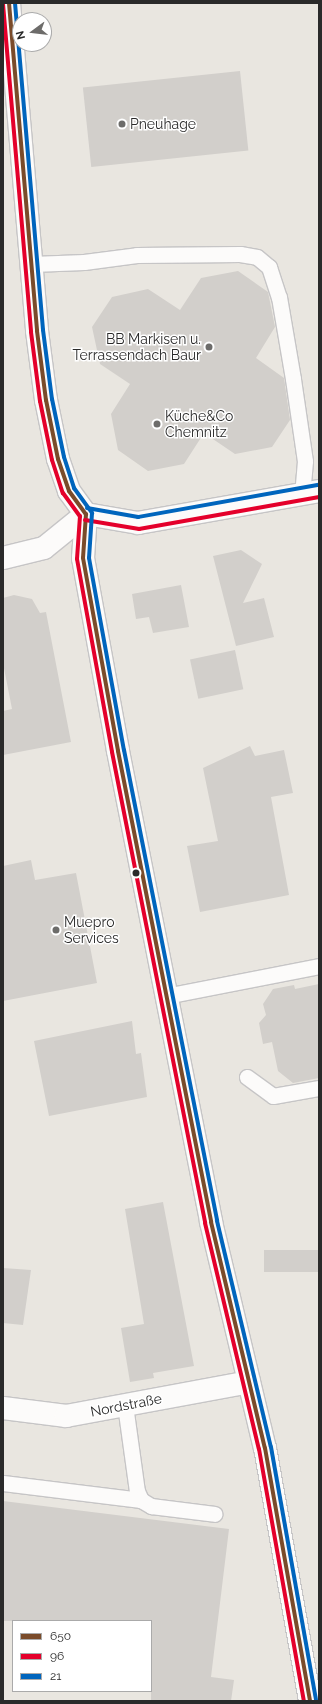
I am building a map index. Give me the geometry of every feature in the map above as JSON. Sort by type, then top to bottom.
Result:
[{"type":"street","points":[[9,3],[32,264],[46,400],[58,459],[69,491],[86,514],[83,558],[166,996],[211,1222],[265,1448],[310,1701]]},
{"type":"street","points":[[3,558],[44,548],[86,514],[138,523],[310,493]]},
{"type":"street","name":"Nordstraße","points":[[3,1408],[66,1416],[250,1382]]},
{"type":"lane","points":[[32,264],[84,262],[137,255],[240,254],[257,257],[269,267],[279,297],[310,493]]},
{"type":"lane","points":[[166,996],[319,966]]},
{"type":"lane","points":[[248,1077],[273,1096],[319,1088]]},
{"type":"lane","points":[[125,1405],[137,1491],[141,1500]]},
{"type":"lane","points":[[3,1483],[141,1500],[151,1506],[215,1514]]},
{"type":"building","points":[[240,71],[248,151],[91,167],[83,88]]},
{"type":"building","points":[[238,271],[268,292],[275,327],[256,358],[284,378],[290,420],[272,447],[235,454],[204,433],[184,464],[148,471],[118,450],[111,414],[130,384],[100,364],[92,327],[112,297],[148,289],[180,310],[201,278]]},
{"type":"building","points":[[241,550],[262,564],[243,603],[264,598],[274,637],[236,646],[213,556]]},
{"type":"building","points":[[181,585],[189,627],[153,633],[149,617],[136,619],[132,594]]},
{"type":"building","points":[[14,595],[32,599],[40,613],[46,612],[71,742],[3,755],[3,711],[12,709],[3,663],[3,598]]},
{"type":"building","points":[[235,650],[243,689],[198,699],[190,660]]},
{"type":"building","points":[[250,746],[255,756],[284,750],[293,793],[271,797],[289,895],[200,912],[187,846],[218,841],[203,768]]},
{"type":"building","points":[[31,860],[35,880],[76,873],[97,983],[3,1001],[3,866]]},
{"type":"building","points":[[319,984],[319,1078],[293,1083],[278,1071],[272,1042],[263,1044],[259,1023],[266,1015],[263,1004],[273,989],[294,985],[295,989]]},
{"type":"building","points":[[132,1021],[136,1054],[141,1053],[147,1097],[49,1116],[34,1041]]},
{"type":"building","points":[[163,1202],[194,1366],[153,1373],[154,1378],[130,1382],[121,1328],[144,1324],[125,1209]]},
{"type":"building","points":[[264,1250],[319,1250],[319,1272],[264,1272]]},
{"type":"building","points":[[3,1268],[31,1270],[23,1325],[3,1323]]},
{"type":"building","points":[[3,1501],[229,1529],[211,1677],[234,1680],[231,1701],[151,1701],[152,1620],[3,1621]]},
{"type":"transit line","name":"650","points":[[9,3],[37,331],[46,400],[58,459],[69,491],[86,514],[83,558],[118,751],[211,1222],[265,1448],[310,1701]]},
{"type":"transit line","name":"21","points":[[15,3],[43,330],[52,399],[64,457],[74,488],[92,513],[89,558],[124,750],[217,1221],[271,1447],[316,1700]]},
{"type":"transit line","name":"96","points":[[3,4],[31,332],[40,401],[52,460],[63,493],[80,516],[77,559],[112,752],[205,1223],[259,1449],[304,1701]]},
{"type":"transit line","name":"21","points":[[87,508],[138,517],[318,485]]},
{"type":"transit line","name":"96","points":[[85,520],[139,529],[319,497]]},
{"type":"place","name":"Pneuhage","points":[[122,124]]},
{"type":"place","name":"BB Markisen u. Terrassendach Baur","points":[[209,347]]},
{"type":"place","name":"Küche&Co Chemnitz","points":[[157,424]]},
{"type":"place","name":"Muepro Services","points":[[56,930]]}]
